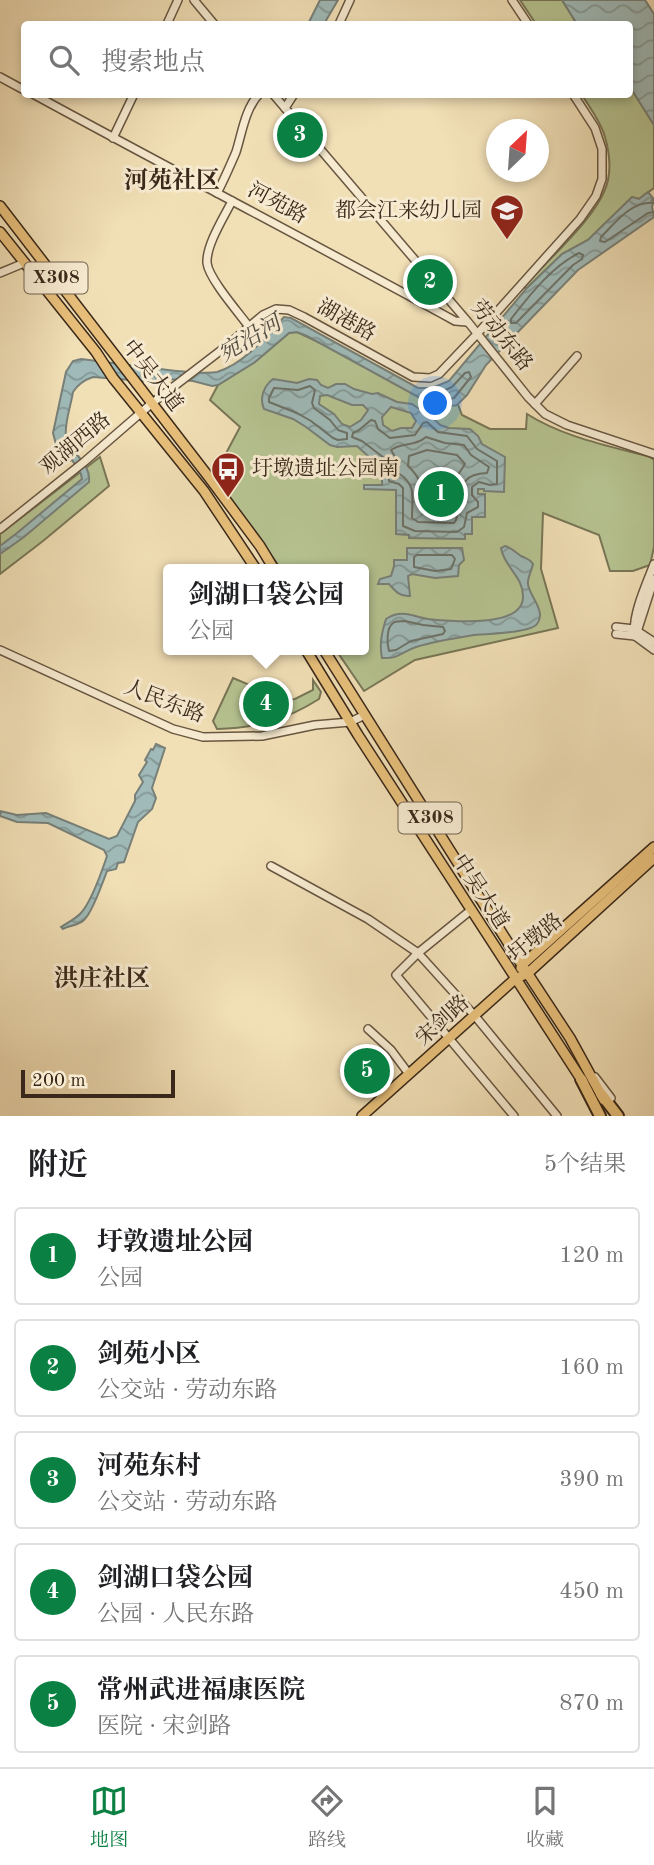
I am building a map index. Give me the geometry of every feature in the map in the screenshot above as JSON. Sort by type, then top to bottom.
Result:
[{"type":"highway","points":[[581,1079],[603,1116]]},
{"type":"highway","points":[[601,1094],[616,1116]]},
{"type":"main road","name":"中吴大道","points":[[0,206],[208,476],[271,564]]},
{"type":"main road","name":"中吴大道","points":[[0,232],[204,491],[253,564]]},
{"type":"main road","name":"中吴大道","points":[[309,655],[581,1079]]},
{"type":"main road","name":"中吴大道","points":[[327,655],[570,1038],[601,1094]]},
{"type":"main road","name":"圩墩路","points":[[515,979],[654,847]]},
{"type":"main road","name":"圩墩路","points":[[525,969],[654,858]]},
{"type":"main road","name":"宋剑路","points":[[362,1116],[515,979]]},
{"type":"street","points":[[168,21],[178,0]]},
{"type":"street","points":[[194,0],[212,21]]},
{"type":"street","points":[[340,21],[351,0]]},
{"type":"street","points":[[512,0],[526,21]]},
{"type":"street","points":[[0,77],[21,88]]},
{"type":"street","name":"河苑路","points":[[40,98],[455,321],[468,322]]},
{"type":"street","points":[[113,138],[132,98]]},
{"type":"street","points":[[217,193],[255,98]]},
{"type":"street","name":"劳动东路","points":[[276,98],[545,414],[567,425],[654,453]]},
{"type":"street","points":[[285,108],[291,98]]},
{"type":"street","name":"湖港路","points":[[151,404],[263,315],[275,309],[289,310],[413,377],[430,379],[439,374],[479,337],[580,219],[596,196],[602,179],[602,149],[595,128],[576,98]]},
{"type":"street","points":[[232,201],[209,248],[207,263],[212,278],[250,328]]},
{"type":"street","points":[[0,273],[24,263]]},
{"type":"street","points":[[535,404],[578,356]]},
{"type":"street","points":[[141,412],[151,404]]},
{"type":"street","name":"观湖西路","points":[[0,529],[141,412]]},
{"type":"street","points":[[654,564],[637,615],[636,632],[654,650]]},
{"type":"street","points":[[636,632],[654,579]]},
{"type":"street","points":[[616,630],[636,632],[654,642]]},
{"type":"street","name":"人民东路","points":[[0,650],[173,729],[203,737],[262,736],[314,725],[350,722],[365,715]]},
{"type":"street","points":[[271,866],[368,919],[418,953],[475,1016],[557,1116]]},
{"type":"street","points":[[471,910],[418,953],[396,975],[514,1116]]},
{"type":"street","points":[[368,1029],[391,1050],[409,1074]]},
{"type":"street","points":[[582,1059],[623,1116]]},
{"type":"green space","points":[[520,0],[562,0],[575,21],[534,21]]},
{"type":"green space","points":[[633,92],[654,125],[654,188],[639,199],[632,197],[588,240],[562,254],[526,289],[524,286],[585,222],[603,193],[608,180],[609,159],[605,137],[584,98],[633,98]]},
{"type":"green space","points":[[297,332],[434,397],[452,389],[462,415],[490,429],[526,429],[527,414],[571,435],[650,457],[654,460],[654,547],[650,565],[633,571],[610,571],[599,535],[543,513],[541,569],[558,628],[415,660],[364,691],[339,655],[369,655],[369,564],[277,564],[214,476],[240,427],[210,400],[218,385],[255,362],[289,333]]},
{"type":"green space","points":[[100,457],[109,486],[0,574],[0,534]]},
{"type":"green space","points":[[233,678],[285,700],[295,699],[313,690],[313,680],[321,692],[319,699],[283,717],[258,725],[217,729],[213,721]]},
{"type":"water","points":[[320,0],[338,0],[326,21],[310,21]]},
{"type":"water","points":[[562,0],[645,0],[654,14],[654,125],[633,92],[633,21],[575,21]]},
{"type":"water","points":[[648,192],[652,200],[654,199],[654,217],[578,270],[486,365],[467,395],[457,405],[431,404],[297,332],[289,333],[255,362],[218,385],[168,379],[143,381],[93,377],[84,381],[73,392],[66,437],[84,463],[89,482],[0,554],[0,546],[82,479],[72,460],[69,461],[57,448],[53,433],[66,372],[73,361],[81,359],[176,371],[217,372],[245,356],[284,317],[291,318],[418,388],[432,388],[449,381],[526,289],[562,254],[588,240],[632,197],[639,199]]},
{"type":"water","points":[[273,379],[297,383],[309,379],[317,380],[328,388],[345,384],[372,394],[378,393],[397,402],[412,404],[440,425],[470,429],[482,444],[505,457],[504,492],[478,489],[478,494],[485,494],[485,517],[472,517],[472,534],[465,534],[465,539],[409,538],[409,535],[396,534],[396,490],[364,489],[364,485],[382,485],[382,464],[357,446],[330,445],[293,419],[264,409],[262,397]],"holes":[[[327,395],[352,405],[363,405],[368,410],[361,420],[350,427],[342,424],[334,414],[319,404],[320,396]],[[391,407],[411,413],[416,421],[412,428],[392,431],[383,425],[382,417]]]},
{"type":"water","points":[[505,546],[533,564],[528,584],[539,609],[540,619],[537,624],[517,631],[438,641],[397,656],[382,658],[383,629],[386,619],[393,615],[484,621],[512,614],[520,607],[522,589],[503,555],[501,548]]},
{"type":"water","points":[[407,548],[462,548],[464,560],[459,565],[458,576],[408,576],[410,596],[403,596],[389,584],[378,584],[380,579],[391,576],[394,560],[407,560]]},
{"type":"water","points":[[156,744],[165,748],[152,788],[156,798],[152,809],[138,822],[124,862],[118,863],[116,869],[107,871],[87,916],[79,923],[63,929],[61,927],[84,909],[96,887],[107,856],[104,850],[48,823],[17,822],[0,816],[0,811],[17,815],[46,813],[109,839],[117,836],[143,782],[139,775],[147,762],[145,760]]},
{"type":"place","name":"河苑东村","points":[[300,135]]},
{"type":"place","name":"都会江来幼儿园","points":[[507,241]]},
{"type":"place","name":"剑苑小区","points":[[430,282]]},
{"type":"place","name":"圩敦遗址公园","points":[[441,494]]},
{"type":"place","name":"圩墩遗址公园南","points":[[228,499]]},
{"type":"place","name":"剑湖口袋公园","points":[[266,704]]},
{"type":"place","name":"常州武进福康医院","points":[[367,1071]]},
{"type":"district","name":"河苑社区","points":[[172,182]]},
{"type":"district","name":"洪庄社区","points":[[102,980]]},
{"type":"water label","name":"宛沿河","points":[[250,339]]}]
